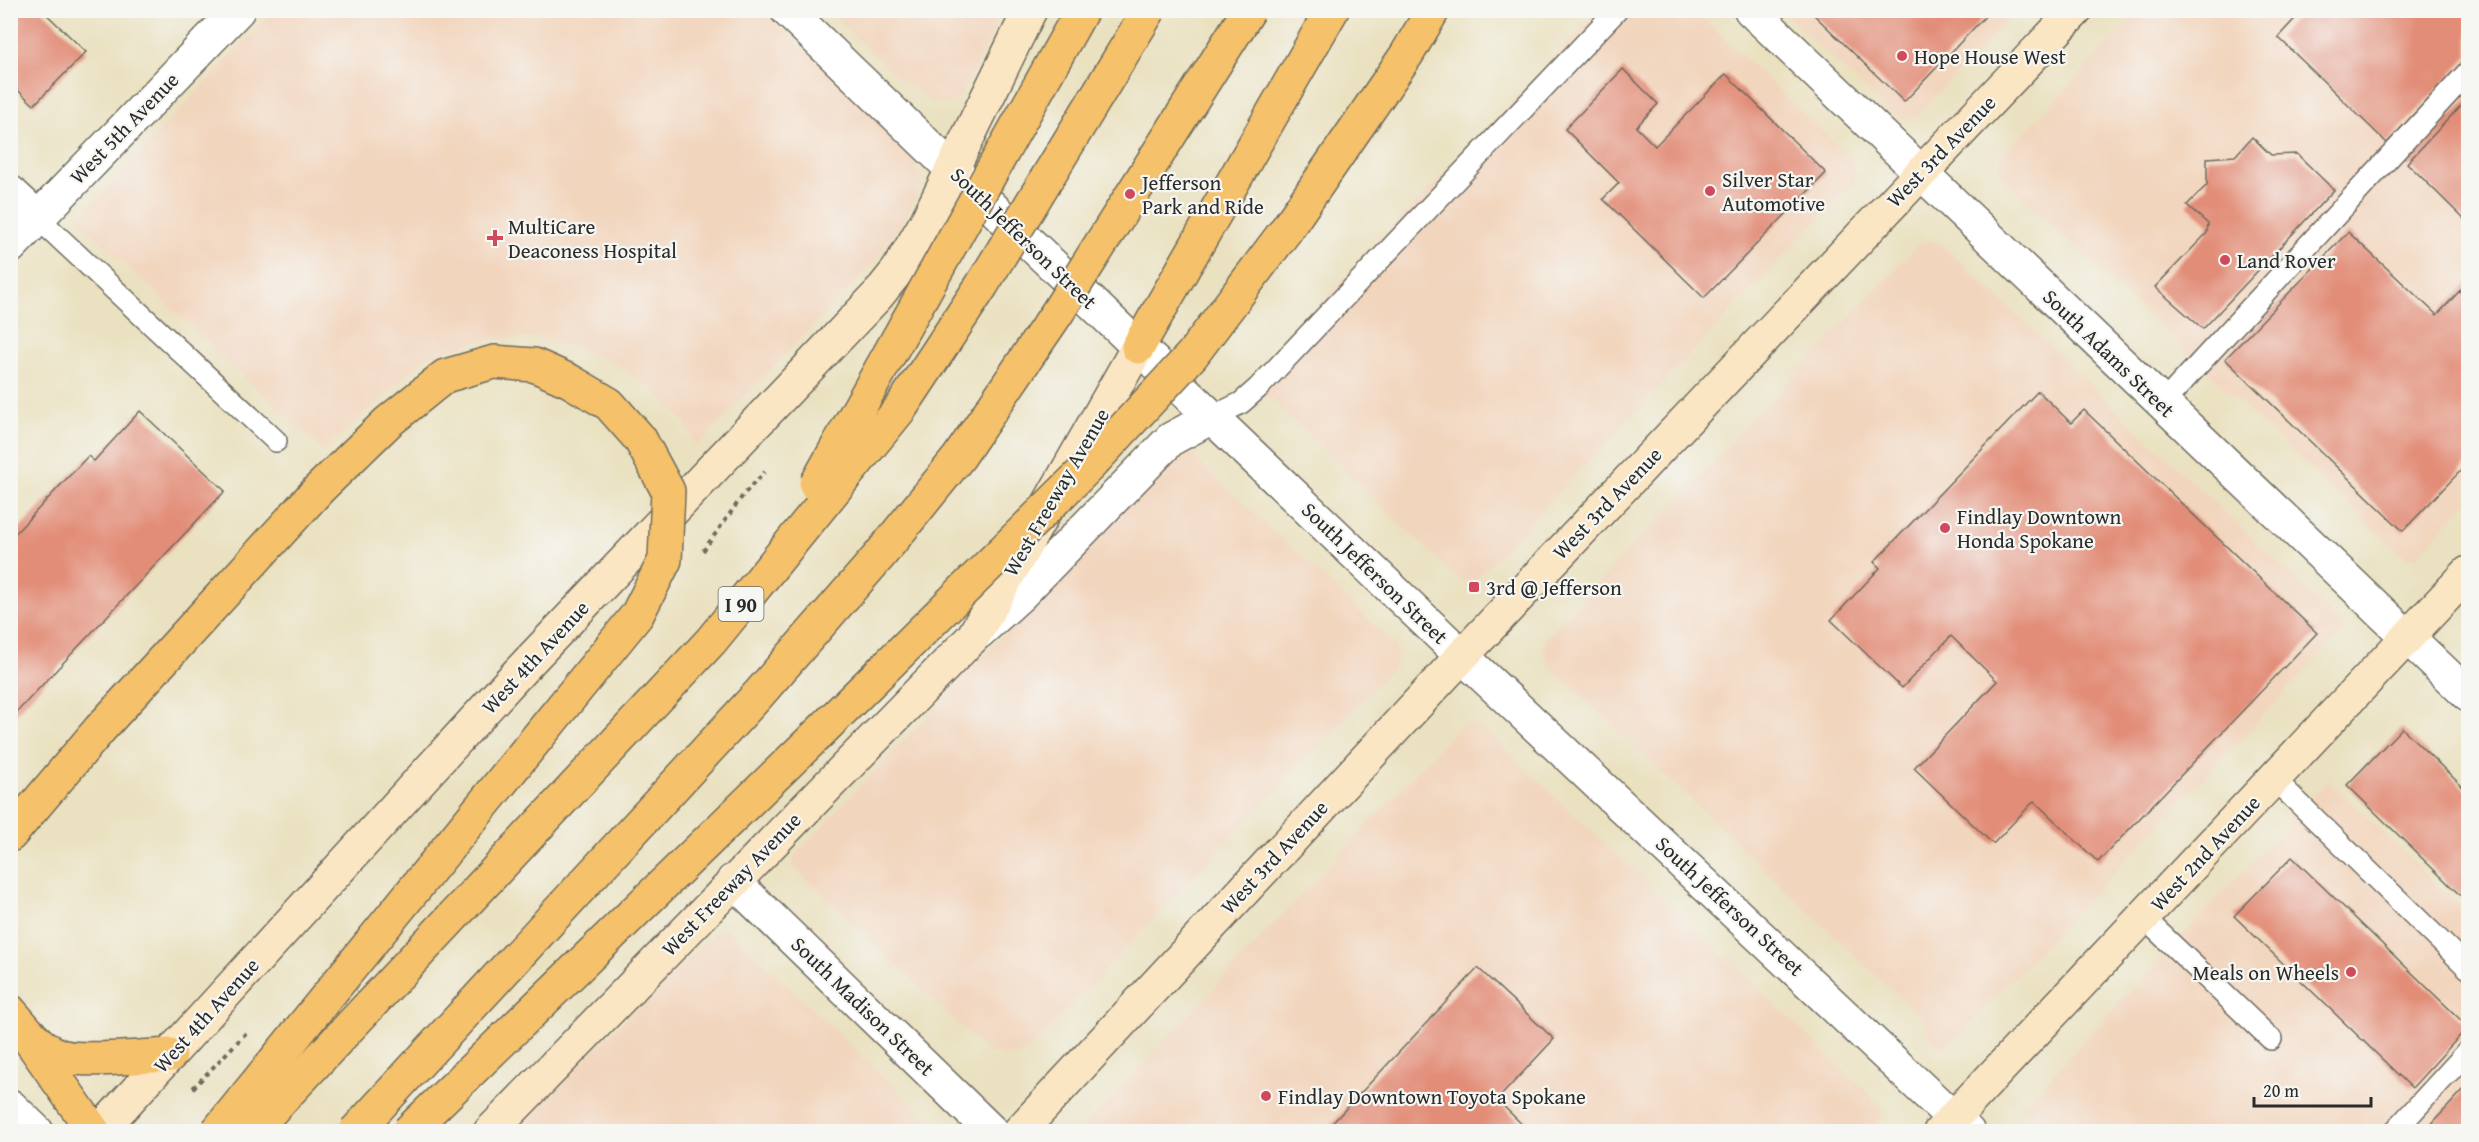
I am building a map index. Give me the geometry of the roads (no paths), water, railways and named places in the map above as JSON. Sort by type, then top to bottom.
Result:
[{"type":"highway","points":[[711,641],[823,474],[1082,10]]},
{"type":"highway","name":"I 90","points":[[251,1131],[711,641],[900,409],[982,285],[1149,10]]},
{"type":"highway","points":[[355,1131],[758,695],[880,555],[959,457],[1057,313],[1249,10]]},
{"type":"highway","points":[[1138,347],[1332,10]]},
{"type":"highway","points":[[408,1131],[786,765],[1090,465],[1192,355],[1286,230],[1407,54],[1433,10]]},
{"type":"highway","points":[[10,835],[100,729],[320,488],[388,422],[445,376],[494,362],[534,365],[570,381],[609,404],[640,439],[668,490],[665,560],[637,615],[217,1131]]},
{"type":"highway","points":[[10,1011],[31,1036],[59,1056],[106,1058],[170,1055]]},
{"type":"highway","points":[[10,1011],[97,1131]]},
{"type":"main road","points":[[952,170],[1030,10]]},
{"type":"main road","name":"West 3rd Avenue","points":[[1019,1131],[1462,656],[2076,10]]},
{"type":"main road","name":"West 4th Avenue","points":[[97,1131],[170,1055],[518,673],[879,295],[912,248],[952,170]]},
{"type":"main road","name":"West Freeway Avenue","points":[[490,1131],[973,637],[1138,347]]},
{"type":"main road","name":"West 2nd Avenue","points":[[1954,1127],[2144,918],[2469,573]]},
{"type":"street","name":"West 5th Avenue","points":[[10,247],[238,10]]},
{"type":"street","name":"South Jefferson Street","points":[[787,10],[1954,1127]]},
{"type":"street","name":"South Adams Street","points":[[1751,10],[2469,695]]},
{"type":"street","points":[[10,192],[38,218]]},
{"type":"street","name":"West Freeway Avenue","points":[[973,637],[1020,595],[1171,439],[1212,417]]},
{"type":"street","name":"South Madison Street","points":[[733,881],[992,1131]]},
{"type":"street","points":[[10,1106],[37,1131]]},
{"type":"lane","points":[[1212,417],[1241,403],[1258,388],[1617,10]]},
{"type":"lane","points":[[2162,404],[2469,72]]},
{"type":"lane","points":[[38,218],[276,441]]},
{"type":"lane","points":[[2274,779],[2469,968]]},
{"type":"lane","points":[[2144,918],[2271,1039]]},
{"type":"lane","points":[[2394,1131],[2469,1051]]},
{"type":"place","name":"Hope House West","points":[[1902,56]]},
{"type":"place","name":"Silver Star Automotive","points":[[1710,191]]},
{"type":"place","name":"Jefferson Park and Ride","points":[[1130,194]]},
{"type":"place","name":"MultiCare Deaconess Hospital","points":[[495,238]]},
{"type":"place","name":"Land Rover","points":[[2225,260]]},
{"type":"place","name":"Findlay Downtown Honda Spokane","points":[[1945,528]]},
{"type":"place","name":"3rd @ Jefferson","points":[[1474,587]]},
{"type":"place","name":"Meals on Wheels","points":[[2351,972]]},
{"type":"place","name":"Findlay Downtown Toyota Spokane","points":[[1266,1096]]}]
